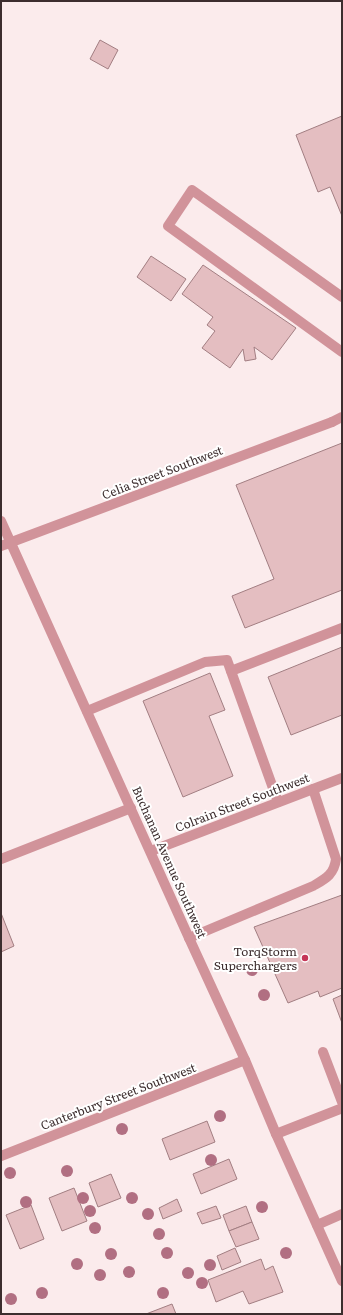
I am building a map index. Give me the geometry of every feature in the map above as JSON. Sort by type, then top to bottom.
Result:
[{"type":"street","points":[[342,297],[192,190],[168,226],[342,352]]},
{"type":"street","name":"Celia Street Southwest","points":[[6,544],[342,417]]},
{"type":"street","name":"Buchanan Avenue Southwest","points":[[1,521],[6,544],[87,711],[151,851],[342,1281]]},
{"type":"street","points":[[231,671],[342,628]]},
{"type":"street","points":[[87,711],[205,662],[227,660],[278,802]]},
{"type":"street","name":"Colrain Street Southwest","points":[[151,851],[342,778]]},
{"type":"street","points":[[189,938],[313,886],[327,877],[335,868],[336,859],[313,789]]},
{"type":"street","points":[[1,859],[131,808]]},
{"type":"street","points":[[323,1052],[342,1102]]},
{"type":"street","name":"Canterbury Street Southwest","points":[[1,1156],[245,1060]]},
{"type":"street","points":[[276,1134],[342,1109]]},
{"type":"street","points":[[316,1225],[342,1214]]},
{"type":"building","points":[[100,40],[118,50],[108,69],[90,59]]},
{"type":"building","points":[[342,116],[342,216],[330,187],[318,192],[296,135]]},
{"type":"building","points":[[151,256],[186,279],[171,301],[137,277]]},
{"type":"building","points":[[203,265],[296,328],[272,360],[254,347],[256,359],[245,361],[243,349],[230,368],[202,348],[215,331],[207,325],[213,317],[182,294]]},
{"type":"building","points":[[342,443],[342,590],[245,628],[232,596],[274,579],[236,485]]},
{"type":"building","points":[[342,647],[342,715],[291,735],[268,677]]},
{"type":"building","points":[[210,673],[225,710],[209,716],[233,776],[183,797],[143,701]]},
{"type":"building","name":"TorqStorm Superchargers","points":[[342,895],[342,988],[320,997],[318,991],[288,1003],[254,927]]},
{"type":"building","points":[[1,913],[14,946],[1,952]]},
{"type":"building","points":[[342,995],[342,1023],[333,999]]},
{"type":"building","points":[[207,1121],[215,1142],[170,1160],[162,1139]]},
{"type":"building","points":[[229,1159],[237,1179],[201,1194],[193,1174]]},
{"type":"building","points":[[111,1174],[121,1198],[98,1207],[89,1183]]},
{"type":"building","points":[[74,1188],[87,1221],[62,1231],[49,1198]]},
{"type":"building","points":[[177,1199],[182,1211],[163,1219],[159,1208]]},
{"type":"building","points":[[31,1205],[44,1239],[20,1249],[6,1215]]},
{"type":"building","points":[[216,1206],[221,1218],[202,1224],[197,1213]]},
{"type":"building","points":[[246,1206],[252,1222],[229,1231],[223,1215]]},
{"type":"building","points":[[252,1222],[259,1239],[236,1247],[229,1231]]},
{"type":"building","points":[[235,1248],[241,1262],[222,1270],[217,1256]]},
{"type":"building","points":[[261,1259],[265,1270],[273,1266],[283,1292],[249,1304],[243,1291],[216,1302],[208,1280]]},
{"type":"building","points":[[172,1304],[176,1314],[146,1314]]},
{"type":"place","name":"TorqStorm Superchargers","points":[[305,958]]}]
